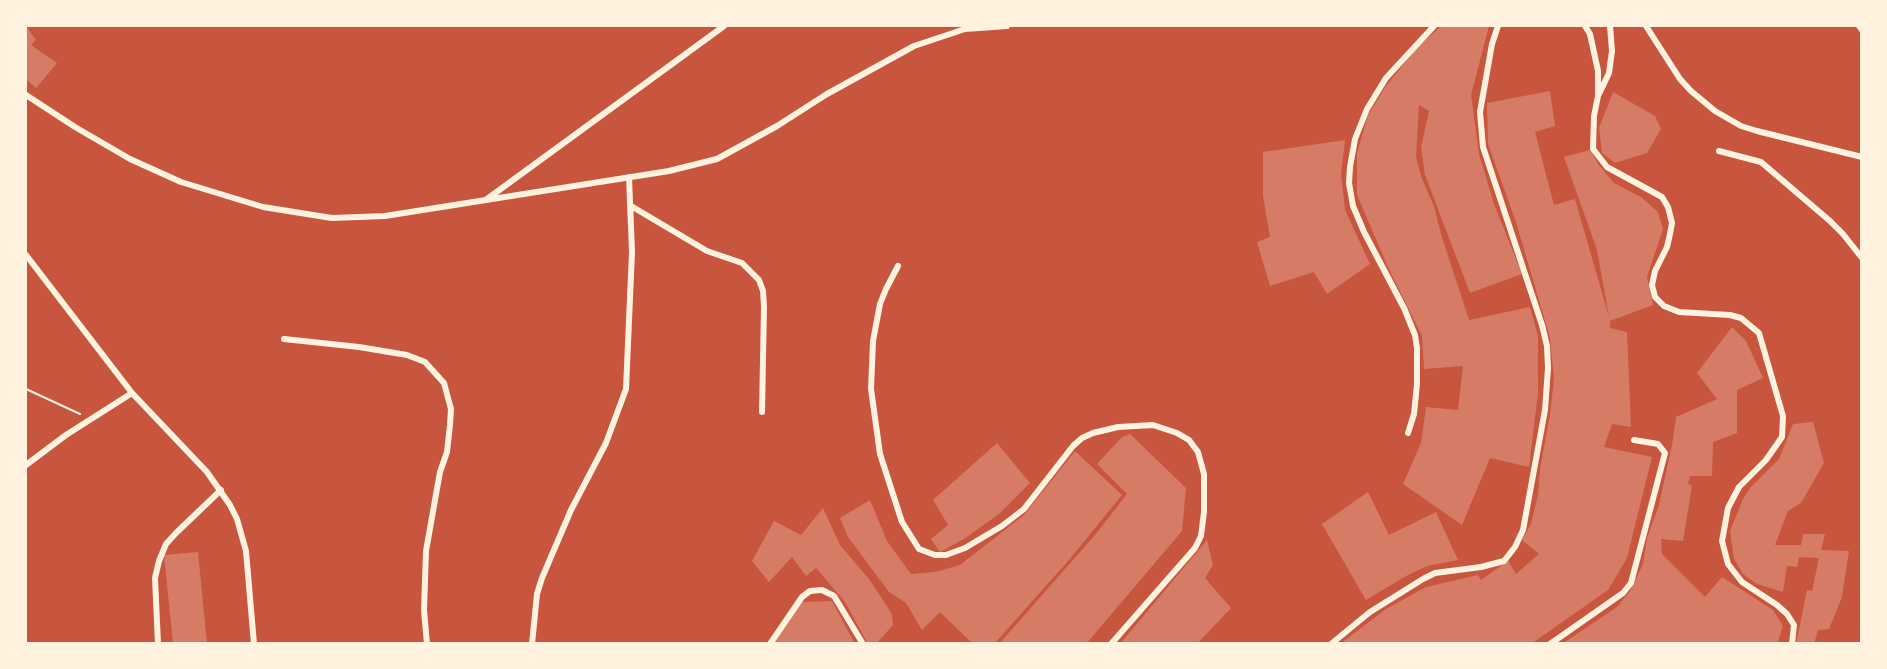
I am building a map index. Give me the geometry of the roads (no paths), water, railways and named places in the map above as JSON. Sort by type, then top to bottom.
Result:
[{"type":"street","points":[[487,200],[724,26]]},
{"type":"street","points":[[26,94],[75,127],[151,169],[181,182],[263,207],[314,216],[354,218],[385,216],[669,171],[717,159],[914,46],[965,29],[1007,26]]},
{"type":"street","points":[[1408,433],[1414,414],[1417,384],[1415,335],[1356,214],[1350,194],[1350,167],[1355,139],[1367,108],[1386,78],[1434,26]]},
{"type":"street","points":[[1335,642],[1370,612],[1423,579],[1442,572],[1481,567],[1504,561],[1515,547],[1523,530],[1545,410],[1547,346],[1483,147],[1480,112],[1492,44],[1498,26]]},
{"type":"street","points":[[1585,26],[1590,34],[1598,71],[1598,96]]},
{"type":"street","points":[[1610,26],[1612,51],[1609,73],[1598,96],[1593,116],[1593,149],[1599,158],[1617,174],[1662,197],[1668,207],[1672,223],[1667,247],[1655,271],[1652,285],[1655,297],[1664,306],[1679,312],[1730,315],[1741,318],[1759,333],[1783,416],[1782,437],[1766,460],[1738,487],[1728,508],[1722,541],[1728,564],[1742,582],[1787,614],[1794,625],[1792,644]]},
{"type":"street","points":[[1646,26],[1680,80],[1703,102],[1721,114],[1741,126],[1757,131],[1862,157]]},
{"type":"street","points":[[1859,26],[1862,30]]},
{"type":"street","points":[[1719,151],[1761,162],[1830,221],[1862,258]]},
{"type":"street","points":[[532,644],[537,594],[542,578],[563,527],[606,443],[627,389],[632,252],[629,177]]},
{"type":"street","points":[[631,206],[707,250],[742,263],[759,280],[763,291],[764,307],[762,412]]},
{"type":"street","points":[[26,255],[132,393],[207,472],[221,490],[237,519],[246,551],[254,644]]},
{"type":"street","points":[[898,266],[886,289],[876,323],[870,366],[872,400],[880,454],[888,482],[902,522],[919,549],[935,555],[946,555],[965,549],[989,534],[1024,509],[1073,446],[1082,438],[1093,433],[1139,425],[1153,425],[1177,433],[1189,440],[1198,452],[1204,474],[1204,523],[1201,536],[1195,548],[1111,644]]},
{"type":"street","points":[[284,339],[359,346],[407,355],[425,362],[444,383],[451,409],[450,425],[447,452],[440,472],[426,551],[424,610],[427,644]]},
{"type":"street","points":[[26,465],[90,419],[132,393]]},
{"type":"street","points":[[1550,644],[1623,593],[1631,583],[1665,453],[1658,444],[1634,440]]},
{"type":"street","points":[[158,644],[155,578],[159,561],[166,544],[221,490]]},
{"type":"street","points":[[770,644],[802,597],[810,591],[822,590],[834,596],[863,644]]}]
